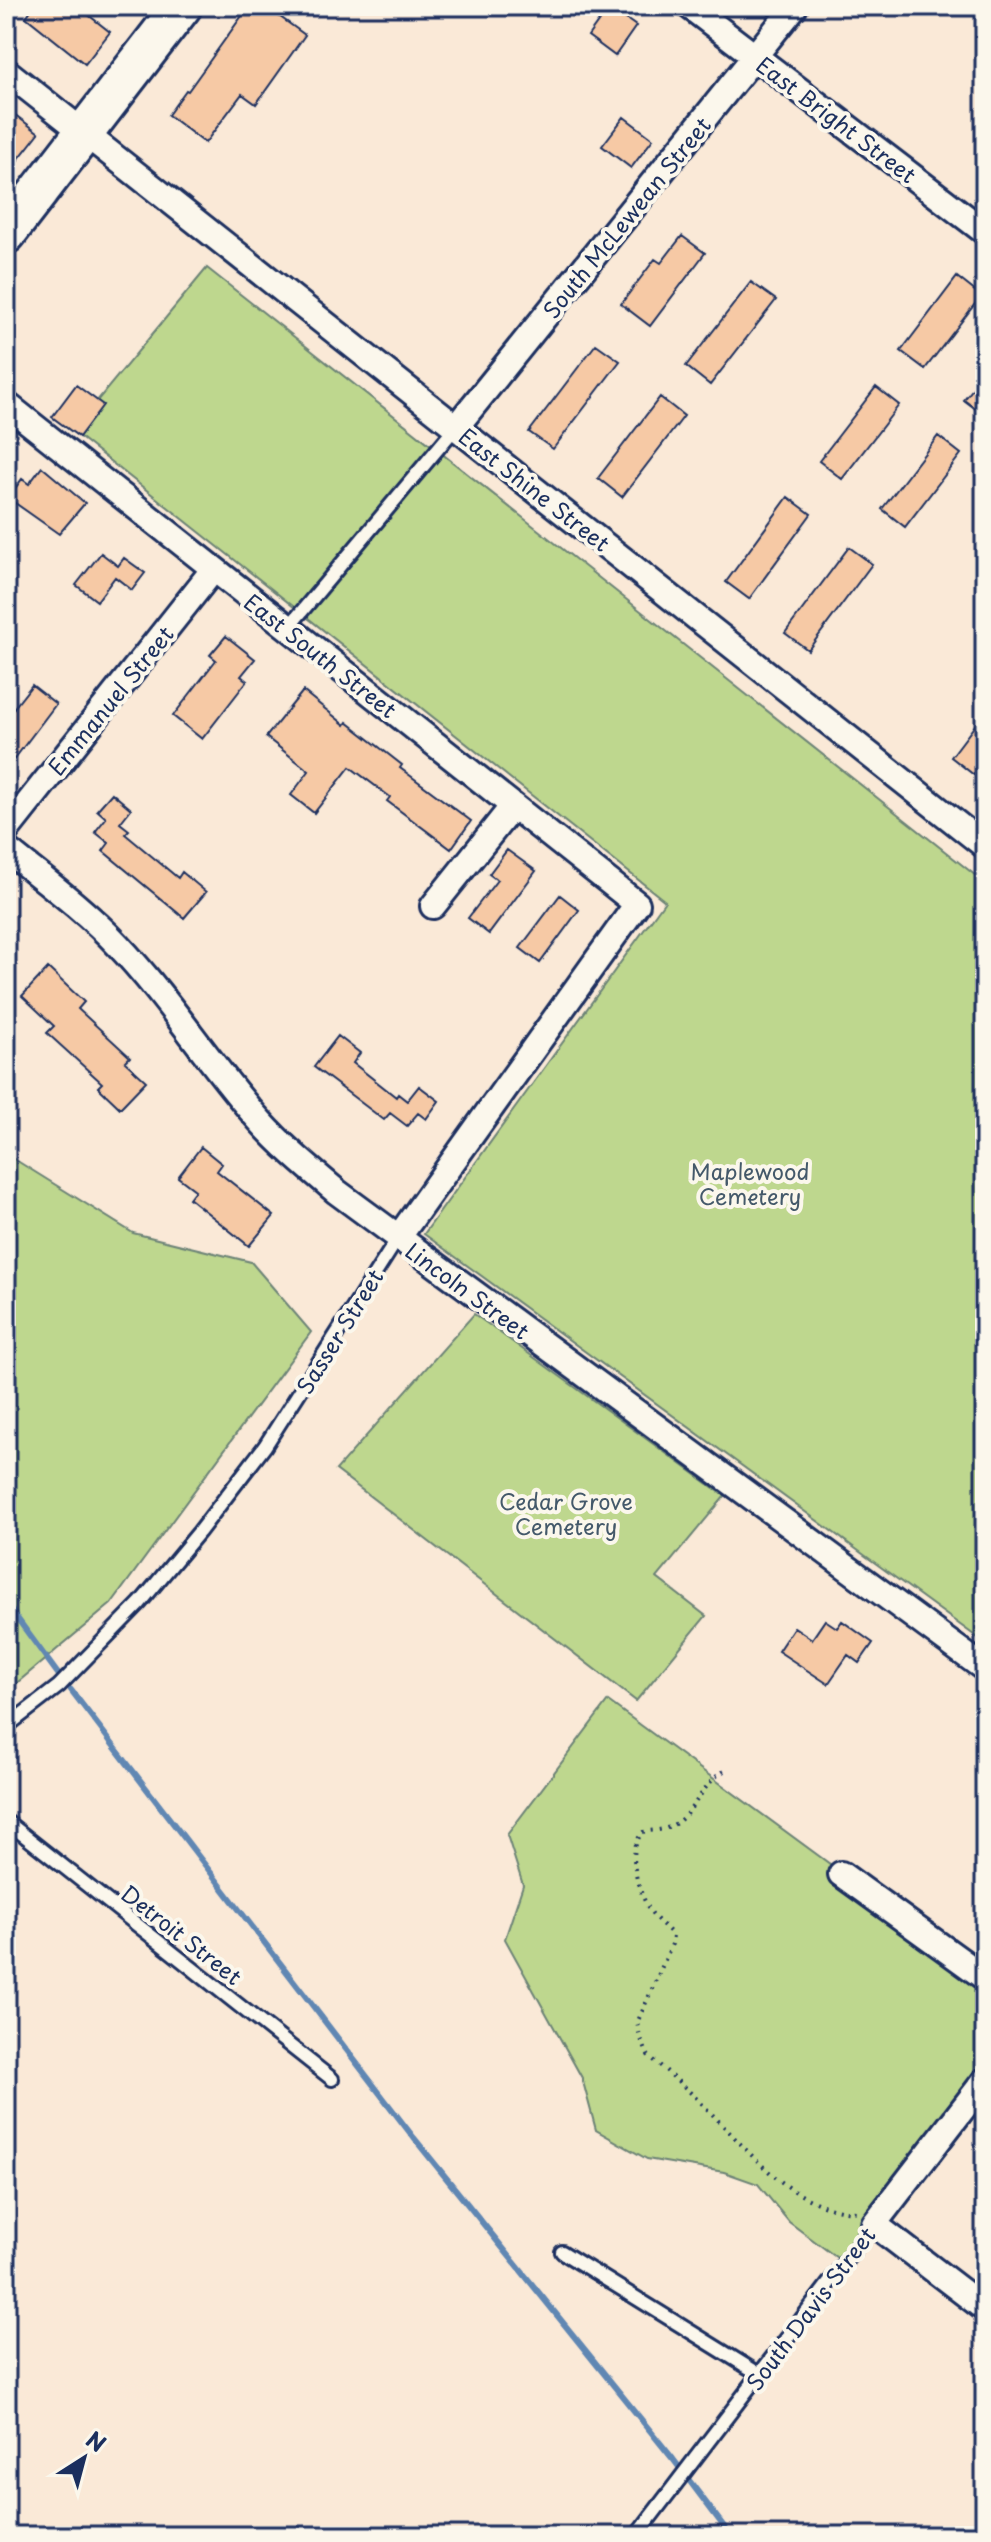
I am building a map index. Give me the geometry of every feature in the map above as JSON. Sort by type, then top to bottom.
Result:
[{"type":"main road","points":[[6,234],[182,6]]},
{"type":"street","name":"East Bright Street","points":[[689,6],[985,232]]},
{"type":"street","name":"South McLewean Street","points":[[456,427],[795,6]]},
{"type":"street","name":"East Shine Street","points":[[6,71],[985,846]]},
{"type":"street","name":"East South Street","points":[[6,404],[637,904]]},
{"type":"street","name":"Emmanuel Street","points":[[6,831],[213,570]]},
{"type":"street","points":[[433,906],[512,807]]},
{"type":"street","name":"Lincoln Street","points":[[6,849],[118,945],[160,993],[262,1123],[314,1172],[398,1238],[985,1669]]},
{"type":"street","name":"Sasser Street","points":[[398,1238],[637,904]]},
{"type":"street","points":[[841,1874],[985,1978]]},
{"type":"street","name":"South Davis Street","points":[[869,2218],[985,2080]]},
{"type":"street","points":[[869,2218],[985,2309]]},
{"type":"lane","points":[[287,629],[456,427]]},
{"type":"lane","name":"Sasser Street","points":[[6,1727],[59,1686],[140,1603],[199,1532],[265,1446],[398,1238]]},
{"type":"lane","name":"Detroit Street","points":[[6,1821],[332,2079]]},
{"type":"lane","name":"South Davis Street","points":[[636,2536],[759,2374],[869,2218]]},
{"type":"lane","points":[[562,2252],[759,2374]]},
{"type":"path","points":[[724,1771],[706,1784],[676,1823],[665,1829],[643,1832],[635,1840],[633,1853],[649,1909],[673,1935],[672,1944],[637,2023],[640,2037],[648,2055],[776,2178],[809,2202],[869,2218]]},
{"type":"green space","name":"Maplewood Cemetery","points":[[207,268],[985,883],[985,1643],[424,1234],[665,901],[72,431]]},
{"type":"green space","points":[[6,1154],[133,1233],[251,1262],[311,1332],[111,1604],[6,1692]]},
{"type":"green space","name":"Cedar Grove Cemetery","points":[[474,1314],[725,1496],[657,1578],[706,1616],[636,1701],[336,1470]]},
{"type":"green space","points":[[608,1701],[985,1978],[985,2078],[844,2263],[789,2222],[758,2184],[724,2172],[647,2159],[596,2130],[582,2078],[505,1939],[523,1885],[507,1835]]},
{"type":"building","points":[[34,6],[77,6],[110,32],[85,64],[26,17]]},
{"type":"building","points":[[249,6],[265,6],[305,35],[256,104],[242,94],[205,143],[168,115]]},
{"type":"building","points":[[609,7],[636,26],[615,56],[588,36]]},
{"type":"building","points":[[6,108],[39,133],[6,175]]},
{"type":"building","points":[[624,117],[653,139],[631,168],[602,146]]},
{"type":"building","points":[[682,236],[705,253],[650,326],[621,304],[655,259],[661,263]]},
{"type":"building","points":[[957,277],[981,296],[925,369],[901,351]]},
{"type":"building","points":[[751,282],[776,300],[710,385],[686,366]]},
{"type":"building","points":[[596,344],[620,361],[553,449],[529,432]]},
{"type":"building","points":[[985,373],[985,416],[964,400]]},
{"type":"building","points":[[76,385],[103,405],[79,437],[52,417]]},
{"type":"building","points":[[876,387],[899,405],[842,479],[819,461]]},
{"type":"building","points":[[660,397],[684,416],[622,497],[598,478]]},
{"type":"building","points":[[938,436],[961,454],[905,527],[882,509]]},
{"type":"building","points":[[42,467],[85,503],[59,534],[8,498],[22,479],[29,484]]},
{"type":"building","points":[[788,497],[811,514],[749,599],[726,582]]},
{"type":"building","points":[[849,547],[872,564],[808,650],[785,633]]},
{"type":"building","points":[[101,553],[118,566],[124,558],[145,573],[132,590],[115,577],[97,601],[76,585]]},
{"type":"building","points":[[226,636],[255,659],[241,676],[247,681],[202,739],[173,716],[216,660],[210,655]]},
{"type":"building","points":[[32,685],[56,704],[6,770],[6,718]]},
{"type":"building","points":[[303,691],[345,725],[347,722],[402,765],[400,768],[471,821],[451,849],[387,801],[390,797],[350,767],[314,813],[291,795],[309,771],[266,737]]},
{"type":"building","points":[[985,712],[985,761],[974,775],[951,757]]},
{"type":"building","points":[[112,793],[131,809],[120,823],[129,830],[125,834],[178,878],[182,872],[206,892],[184,918],[103,851],[109,843],[95,832],[106,818],[97,810]]},
{"type":"building","points":[[507,850],[536,871],[489,934],[468,918],[497,880],[489,874]]},
{"type":"building","points":[[560,895],[579,910],[540,963],[520,948]]},
{"type":"building","points":[[48,968],[84,1002],[78,1009],[130,1057],[125,1062],[146,1081],[120,1108],[98,1087],[102,1083],[47,1033],[54,1026],[22,996]]},
{"type":"building","points":[[338,1036],[360,1053],[353,1063],[396,1097],[398,1094],[407,1101],[419,1086],[439,1101],[426,1119],[418,1113],[407,1126],[390,1113],[384,1120],[314,1067]]},
{"type":"building","points":[[201,1147],[222,1164],[217,1171],[274,1216],[249,1246],[189,1198],[195,1190],[178,1177]]},
{"type":"building","points":[[825,1620],[837,1628],[842,1621],[873,1643],[859,1663],[848,1655],[828,1684],[778,1651],[794,1627],[812,1639]]},
{"type":"waterway","points":[[6,1603],[58,1674]]},
{"type":"waterway","points":[[71,1690],[414,2138],[673,2459],[731,2536]]}]
